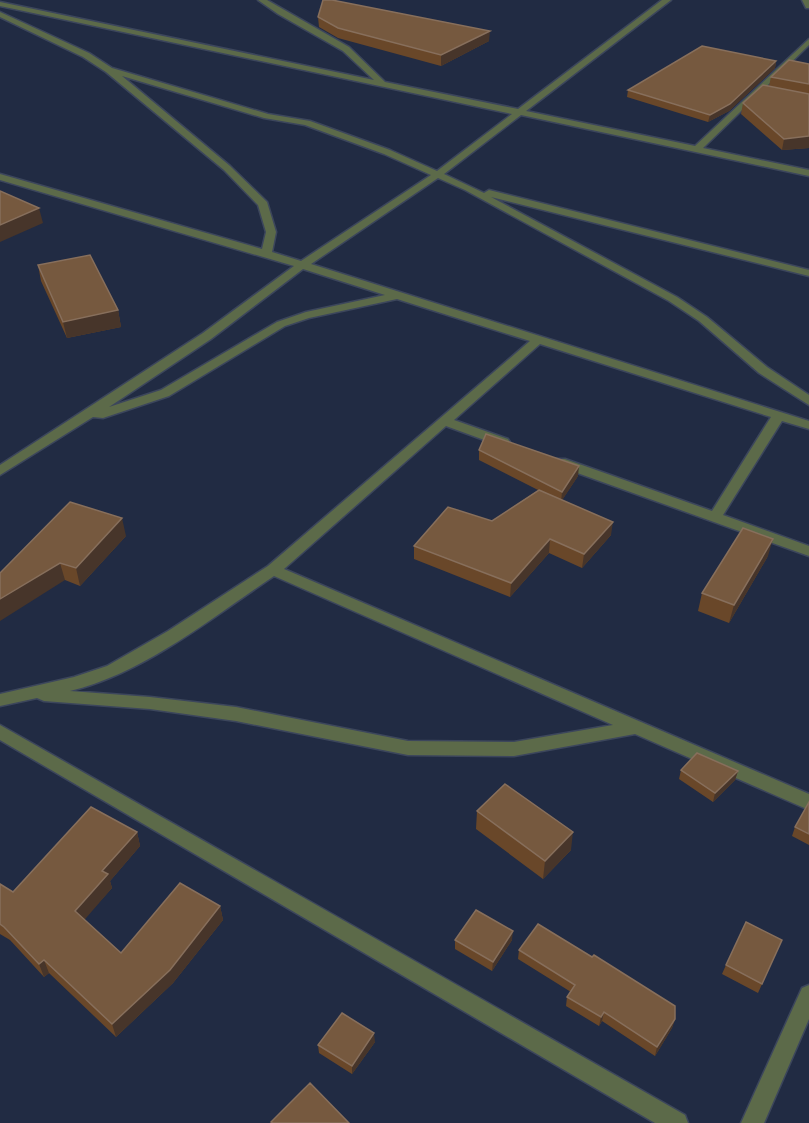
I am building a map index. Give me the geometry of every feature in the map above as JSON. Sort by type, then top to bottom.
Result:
[{"type":"street","points":[[262,0],[280,14],[340,44],[361,59],[382,83]]},
{"type":"street","points":[[0,471],[207,336],[301,266],[437,175],[667,0]]},
{"type":"street","points":[[806,0],[809,6]]},
{"type":"street","points":[[0,4],[809,173]]},
{"type":"street","points":[[0,14],[86,55],[109,70],[227,168],[263,204],[271,232],[266,254]]},
{"type":"street","points":[[698,148],[809,42]]},
{"type":"street","points":[[109,70],[245,110],[307,123],[387,152],[468,188],[673,299],[703,319],[763,370],[809,401]]},
{"type":"street","points":[[758,90],[768,92]]},
{"type":"street","points":[[0,177],[266,254],[809,424]]},
{"type":"street","points":[[468,188],[809,273]]},
{"type":"street","points":[[78,422],[165,393],[281,324],[306,315],[397,296]]},
{"type":"street","points":[[0,700],[32,694],[112,670],[174,635],[273,570],[539,339]]},
{"type":"street","points":[[715,517],[779,415]]},
{"type":"street","points":[[444,421],[512,445]]},
{"type":"street","points":[[545,457],[809,551]]},
{"type":"street","points":[[273,570],[809,802]]},
{"type":"street","points":[[32,694],[150,703],[236,714],[408,748],[514,749],[637,727]]},
{"type":"street","points":[[0,732],[677,1123]]},
{"type":"street","points":[[752,1123],[809,995]]},
{"type":"building","points":[[323,0],[490,31],[441,55],[338,28],[318,17]]},
{"type":"building","points":[[702,46],[776,61],[730,104],[710,115],[628,90]]},
{"type":"building","points":[[789,60],[809,64],[809,84],[771,77]]},
{"type":"building","points":[[763,85],[809,94],[809,136],[784,139],[743,103]]},
{"type":"building","points":[[0,191],[39,208],[0,225]]},
{"type":"building","points":[[90,255],[118,310],[63,322],[38,265]]},
{"type":"building","points":[[486,434],[579,466],[562,492],[479,450]]},
{"type":"building","points":[[539,490],[613,522],[584,554],[550,539],[511,583],[414,546],[448,507],[492,521]]},
{"type":"building","points":[[70,502],[122,518],[76,568],[60,563],[0,599],[0,573]]},
{"type":"building","points":[[743,528],[773,539],[734,605],[702,593]]},
{"type":"building","points":[[697,753],[738,771],[715,793],[681,770]]},
{"type":"building","points":[[505,784],[573,832],[545,861],[477,811]]},
{"type":"building","points":[[809,802],[809,834],[795,827]]},
{"type":"building","points":[[91,807],[137,832],[102,871],[108,874],[75,911],[121,953],[180,883],[220,906],[170,970],[112,1024],[44,960],[39,964],[0,924],[0,884],[13,892]]},
{"type":"building","points":[[476,910],[513,931],[493,962],[455,940]]},
{"type":"building","points":[[746,922],[782,940],[762,984],[726,965]]},
{"type":"building","points":[[538,924],[592,957],[594,955],[675,1006],[675,1019],[657,1047],[604,1012],[601,1017],[567,997],[575,985],[519,950]]},
{"type":"building","points":[[342,1013],[374,1033],[352,1066],[318,1045]]},
{"type":"building","points":[[310,1083],[349,1123],[271,1122]]}]
